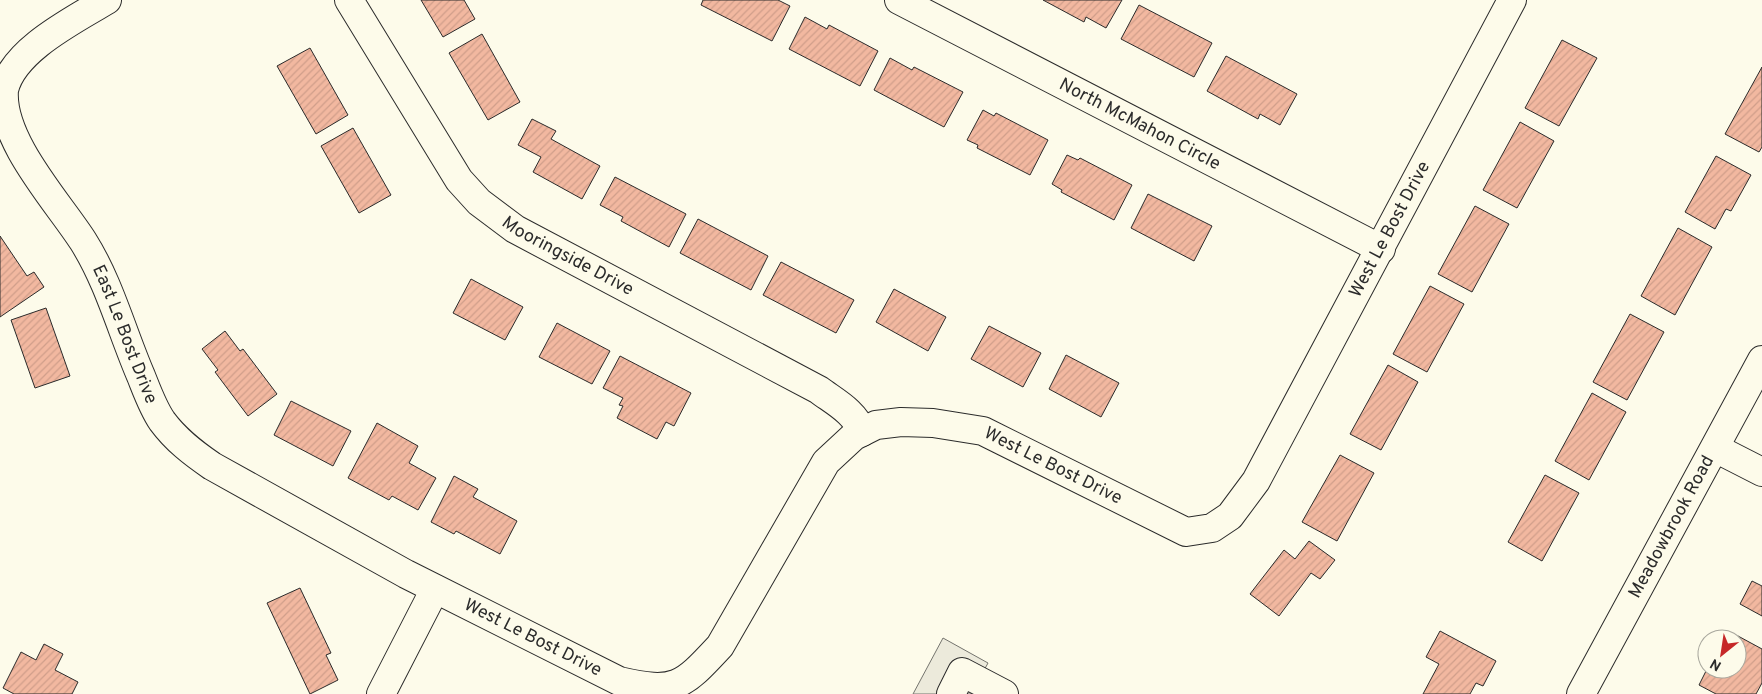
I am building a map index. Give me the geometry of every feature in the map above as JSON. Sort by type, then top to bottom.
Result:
[{"type":"street","name":"East Le Bost Drive","points":[[107,0],[43,40],[22,59],[7,82],[2,102],[4,117],[14,141],[83,241],[101,274],[122,331],[161,420],[182,445],[212,466],[435,589]]},
{"type":"street","name":"Mooringside Drive","points":[[349,0],[459,180],[479,202],[515,229],[819,390],[847,410],[859,424],[862,432]]},
{"type":"street","name":"North McMahon Circle","points":[[899,0],[1381,249]]},
{"type":"street","name":"West Le Bost Drive","points":[[435,589],[619,681],[652,689],[678,684],[696,671],[720,646],[826,462],[862,432],[876,425],[901,422],[933,423],[983,431],[1186,532],[1212,528],[1230,516],[1256,481],[1512,0]]},
{"type":"street","name":"Meadowbrook Road","points":[[1581,694],[1762,360]]},
{"type":"street","points":[[1715,448],[1762,472]]},
{"type":"street","points":[[380,694],[435,589]]},
{"type":"street","points":[[957,683],[1004,694]]},
{"type":"shaded area","points":[[943,638],[988,663],[971,694],[913,694]]},
{"type":"building","points":[[421,0],[464,0],[475,19],[443,37]]},
{"type":"building","points":[[703,0],[778,0],[790,6],[772,41],[701,5]]},
{"type":"building","points":[[1043,0],[1122,0],[1106,28],[1086,17],[1084,22]]},
{"type":"building","points":[[1139,5],[1212,43],[1194,77],[1121,39]]},
{"type":"building","points":[[805,17],[827,29],[829,25],[878,51],[860,86],[789,49]]},
{"type":"building","points":[[482,34],[520,102],[488,120],[449,53]]},
{"type":"building","points":[[1562,40],[1597,58],[1559,126],[1525,108]]},
{"type":"building","points":[[310,48],[348,115],[316,134],[277,66]]},
{"type":"building","points":[[1226,56],[1297,94],[1280,125],[1260,114],[1258,119],[1207,91]]},
{"type":"building","points":[[890,58],[912,70],[914,67],[963,92],[944,127],[874,90]]},
{"type":"building","points":[[1762,67],[1762,147],[1759,152],[1725,134]]},
{"type":"building","points":[[983,110],[994,116],[996,113],[1048,140],[1030,175],[977,148],[978,145],[967,140]]},
{"type":"building","points":[[532,119],[556,131],[551,139],[600,166],[582,199],[533,172],[541,157],[518,145]]},
{"type":"building","points":[[1520,122],[1554,141],[1517,208],[1483,190]]},
{"type":"building","points":[[353,128],[391,195],[359,213],[321,146]]},
{"type":"building","points":[[1067,155],[1078,160],[1080,158],[1132,185],[1114,220],[1061,192],[1062,190],[1052,184]]},
{"type":"building","points":[[1716,156],[1751,175],[1731,211],[1726,209],[1715,229],[1685,212]]},
{"type":"building","points":[[615,177],[686,214],[669,247],[621,221],[623,217],[600,205]]},
{"type":"building","points":[[1148,194],[1212,226],[1194,261],[1131,228]]},
{"type":"building","points":[[1475,206],[1509,224],[1472,292],[1438,274]]},
{"type":"building","points":[[698,219],[768,256],[751,290],[680,253]]},
{"type":"building","points":[[1678,228],[1712,247],[1675,315],[1641,296]]},
{"type":"building","points":[[0,236],[27,276],[34,272],[44,287],[0,317]]},
{"type":"building","points":[[781,262],[854,300],[836,333],[763,295]]},
{"type":"building","points":[[471,279],[523,307],[505,340],[453,313]]},
{"type":"building","points":[[1430,286],[1464,304],[1427,372],[1393,354]]},
{"type":"building","points":[[894,289],[946,317],[928,351],[876,322]]},
{"type":"building","points":[[46,308],[70,376],[35,388],[11,320]]},
{"type":"building","points":[[1630,314],[1664,332],[1627,400],[1593,382]]},
{"type":"building","points":[[557,323],[610,351],[592,384],[539,357]]},
{"type":"building","points":[[989,326],[1041,353],[1023,387],[971,359]]},
{"type":"building","points":[[225,331],[240,351],[243,349],[277,394],[248,416],[215,372],[218,370],[202,349]]},
{"type":"building","points":[[1066,355],[1119,383],[1101,417],[1049,389]]},
{"type":"building","points":[[620,356],[691,393],[674,426],[666,422],[657,439],[617,418],[623,406],[619,405],[623,398],[603,388]]},
{"type":"building","points":[[1388,365],[1418,382],[1381,450],[1350,434]]},
{"type":"building","points":[[1592,393],[1626,412],[1589,480],[1555,461]]},
{"type":"building","points":[[291,401],[351,431],[333,466],[274,435]]},
{"type":"building","points":[[377,423],[418,446],[409,463],[436,478],[418,510],[392,496],[389,500],[348,478]]},
{"type":"building","points":[[1340,455],[1374,473],[1337,541],[1302,522]]},
{"type":"building","points":[[1545,475],[1579,493],[1542,561],[1508,542]]},
{"type":"building","points":[[454,476],[478,489],[473,497],[517,521],[500,554],[456,531],[454,534],[431,522]]},
{"type":"building","points":[[1309,541],[1335,560],[1320,579],[1311,573],[1279,616],[1250,594],[1284,550],[1295,559]]},
{"type":"building","points":[[1752,581],[1762,586],[1762,616],[1740,604]]},
{"type":"building","points":[[300,588],[331,653],[326,655],[338,680],[310,694],[267,603]]},
{"type":"building","points":[[1440,631],[1496,661],[1483,686],[1476,683],[1470,694],[1423,694],[1439,664],[1426,657]]},
{"type":"building","points":[[1747,641],[1762,649],[1762,683],[1756,694],[1716,694],[1699,685],[1702,679],[1747,679]]},
{"type":"building","points":[[44,644],[63,654],[55,670],[78,682],[72,694],[14,694],[3,688],[21,652],[36,660]]}]
